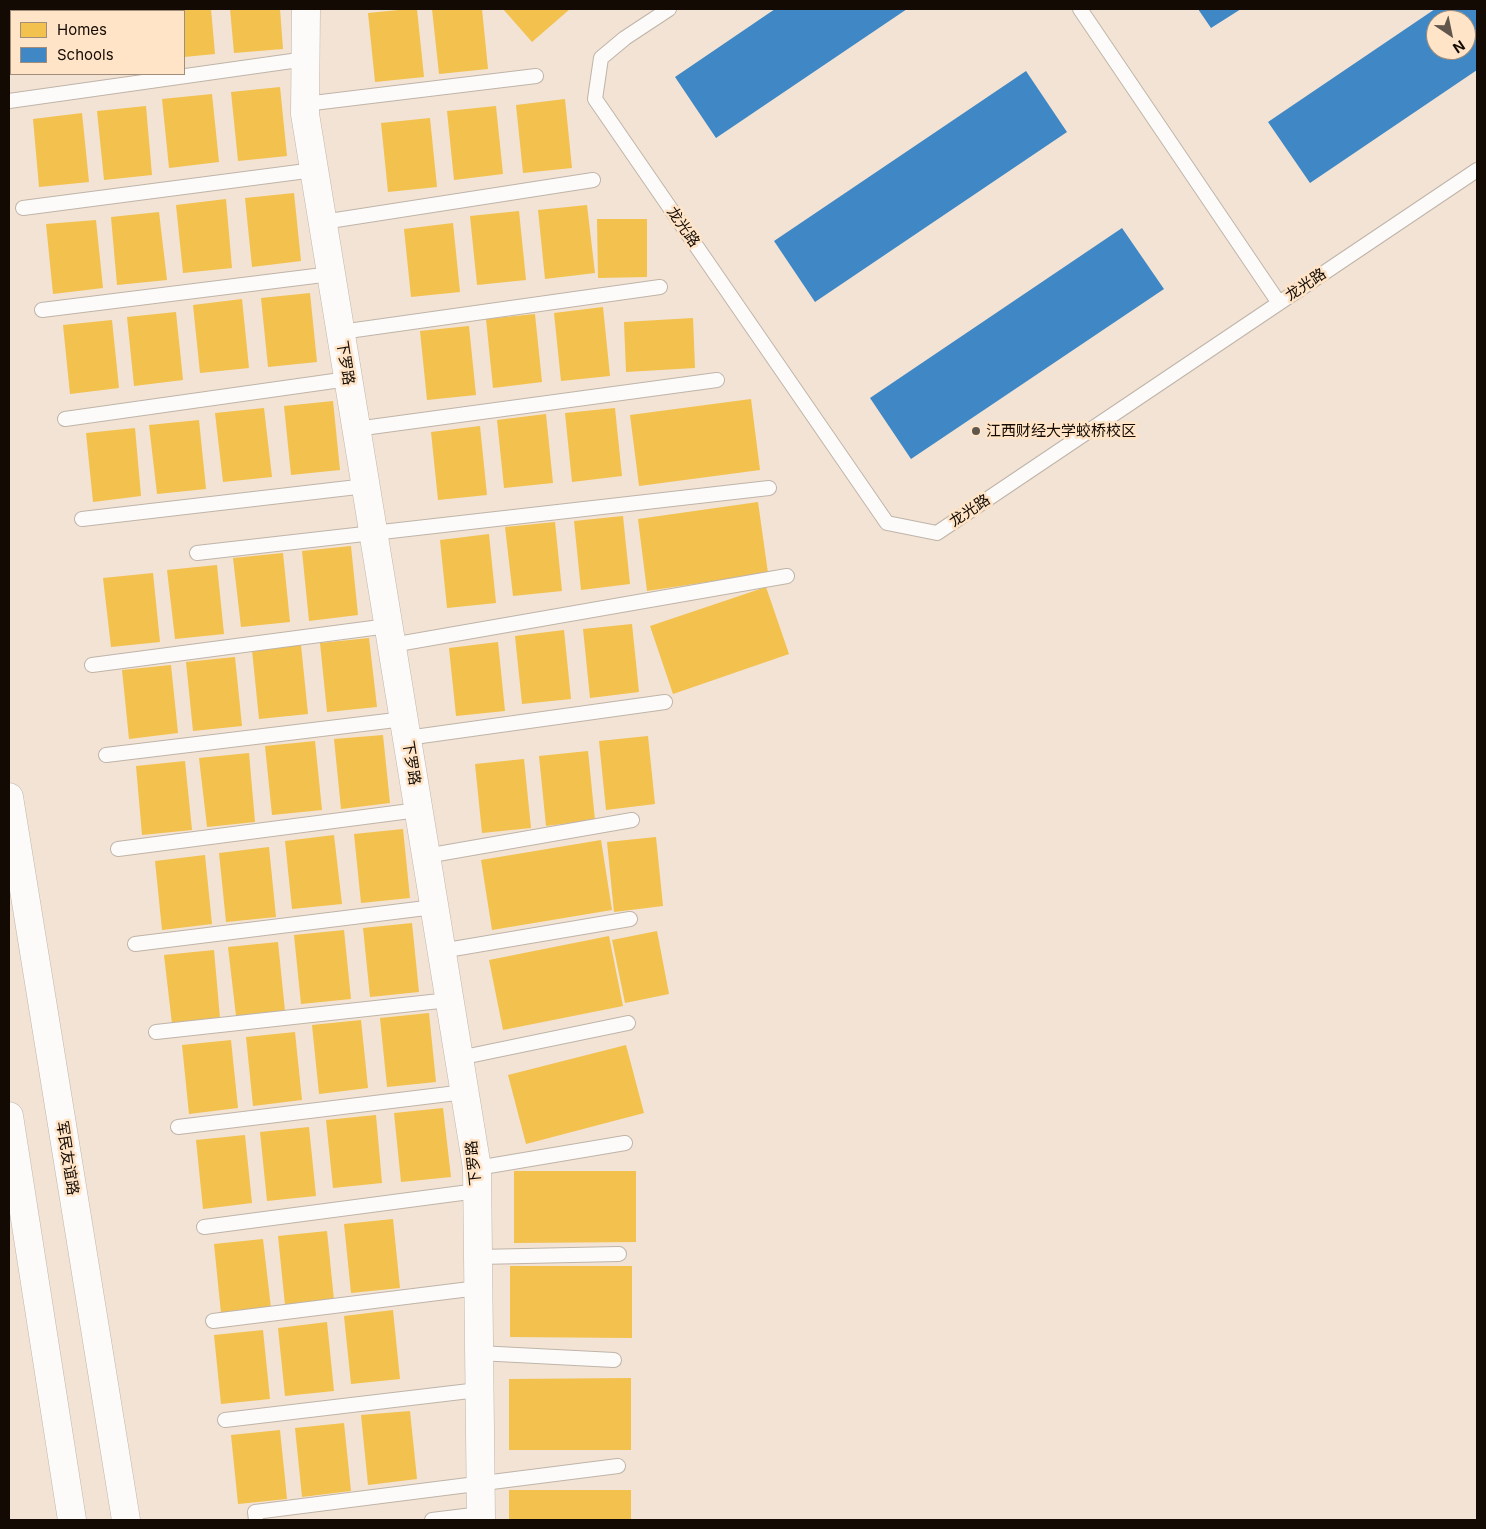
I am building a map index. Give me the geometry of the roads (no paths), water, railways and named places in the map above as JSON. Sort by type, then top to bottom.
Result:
[{"type":"street","name":"下罗路","points":[[306,9],[305,114],[465,1092],[477,1179],[481,1517]]},
{"type":"street","name":"军民友谊路","points":[[9,797],[126,1520]]},
{"type":"street","points":[[9,1116],[72,1520]]},
{"type":"lane","name":"龙光路","points":[[669,9],[625,38],[601,58],[595,99],[887,524],[937,533],[1477,170]]},
{"type":"lane","points":[[1080,9],[1279,304]]},
{"type":"lane","points":[[9,101],[306,59]]},
{"type":"lane","points":[[305,104],[536,76]]},
{"type":"lane","points":[[23,208],[314,170]]},
{"type":"lane","points":[[323,222],[593,180]]},
{"type":"lane","points":[[42,310],[331,274]]},
{"type":"lane","points":[[340,332],[660,287]]},
{"type":"lane","points":[[65,419],[348,379]]},
{"type":"lane","points":[[356,429],[717,380]]},
{"type":"lane","points":[[82,519],[366,486]]},
{"type":"lane","points":[[197,553],[769,488]]},
{"type":"lane","points":[[92,665],[390,636],[787,576]]},
{"type":"lane","points":[[106,754],[405,728],[665,702]]},
{"type":"lane","points":[[118,850],[418,810]]},
{"type":"lane","points":[[426,856],[632,820]]},
{"type":"lane","points":[[135,944],[434,907]]},
{"type":"lane","points":[[441,951],[630,919]]},
{"type":"lane","points":[[156,1032],[449,1000]]},
{"type":"lane","points":[[459,1058],[628,1023]]},
{"type":"lane","points":[[178,1127],[465,1092]]},
{"type":"lane","points":[[204,1227],[477,1179],[625,1143]]},
{"type":"lane","points":[[478,1256],[619,1254]]},
{"type":"lane","points":[[213,1321],[478,1288]]},
{"type":"lane","points":[[478,1353],[614,1360]]},
{"type":"lane","points":[[225,1420],[478,1390]]},
{"type":"lane","points":[[256,1520],[255,1512],[618,1466]]},
{"type":"lane","points":[[432,1520],[481,1517]]},
{"type":"place","name":"江西财经大学蛟桥校区","points":[[976,431]]}]
